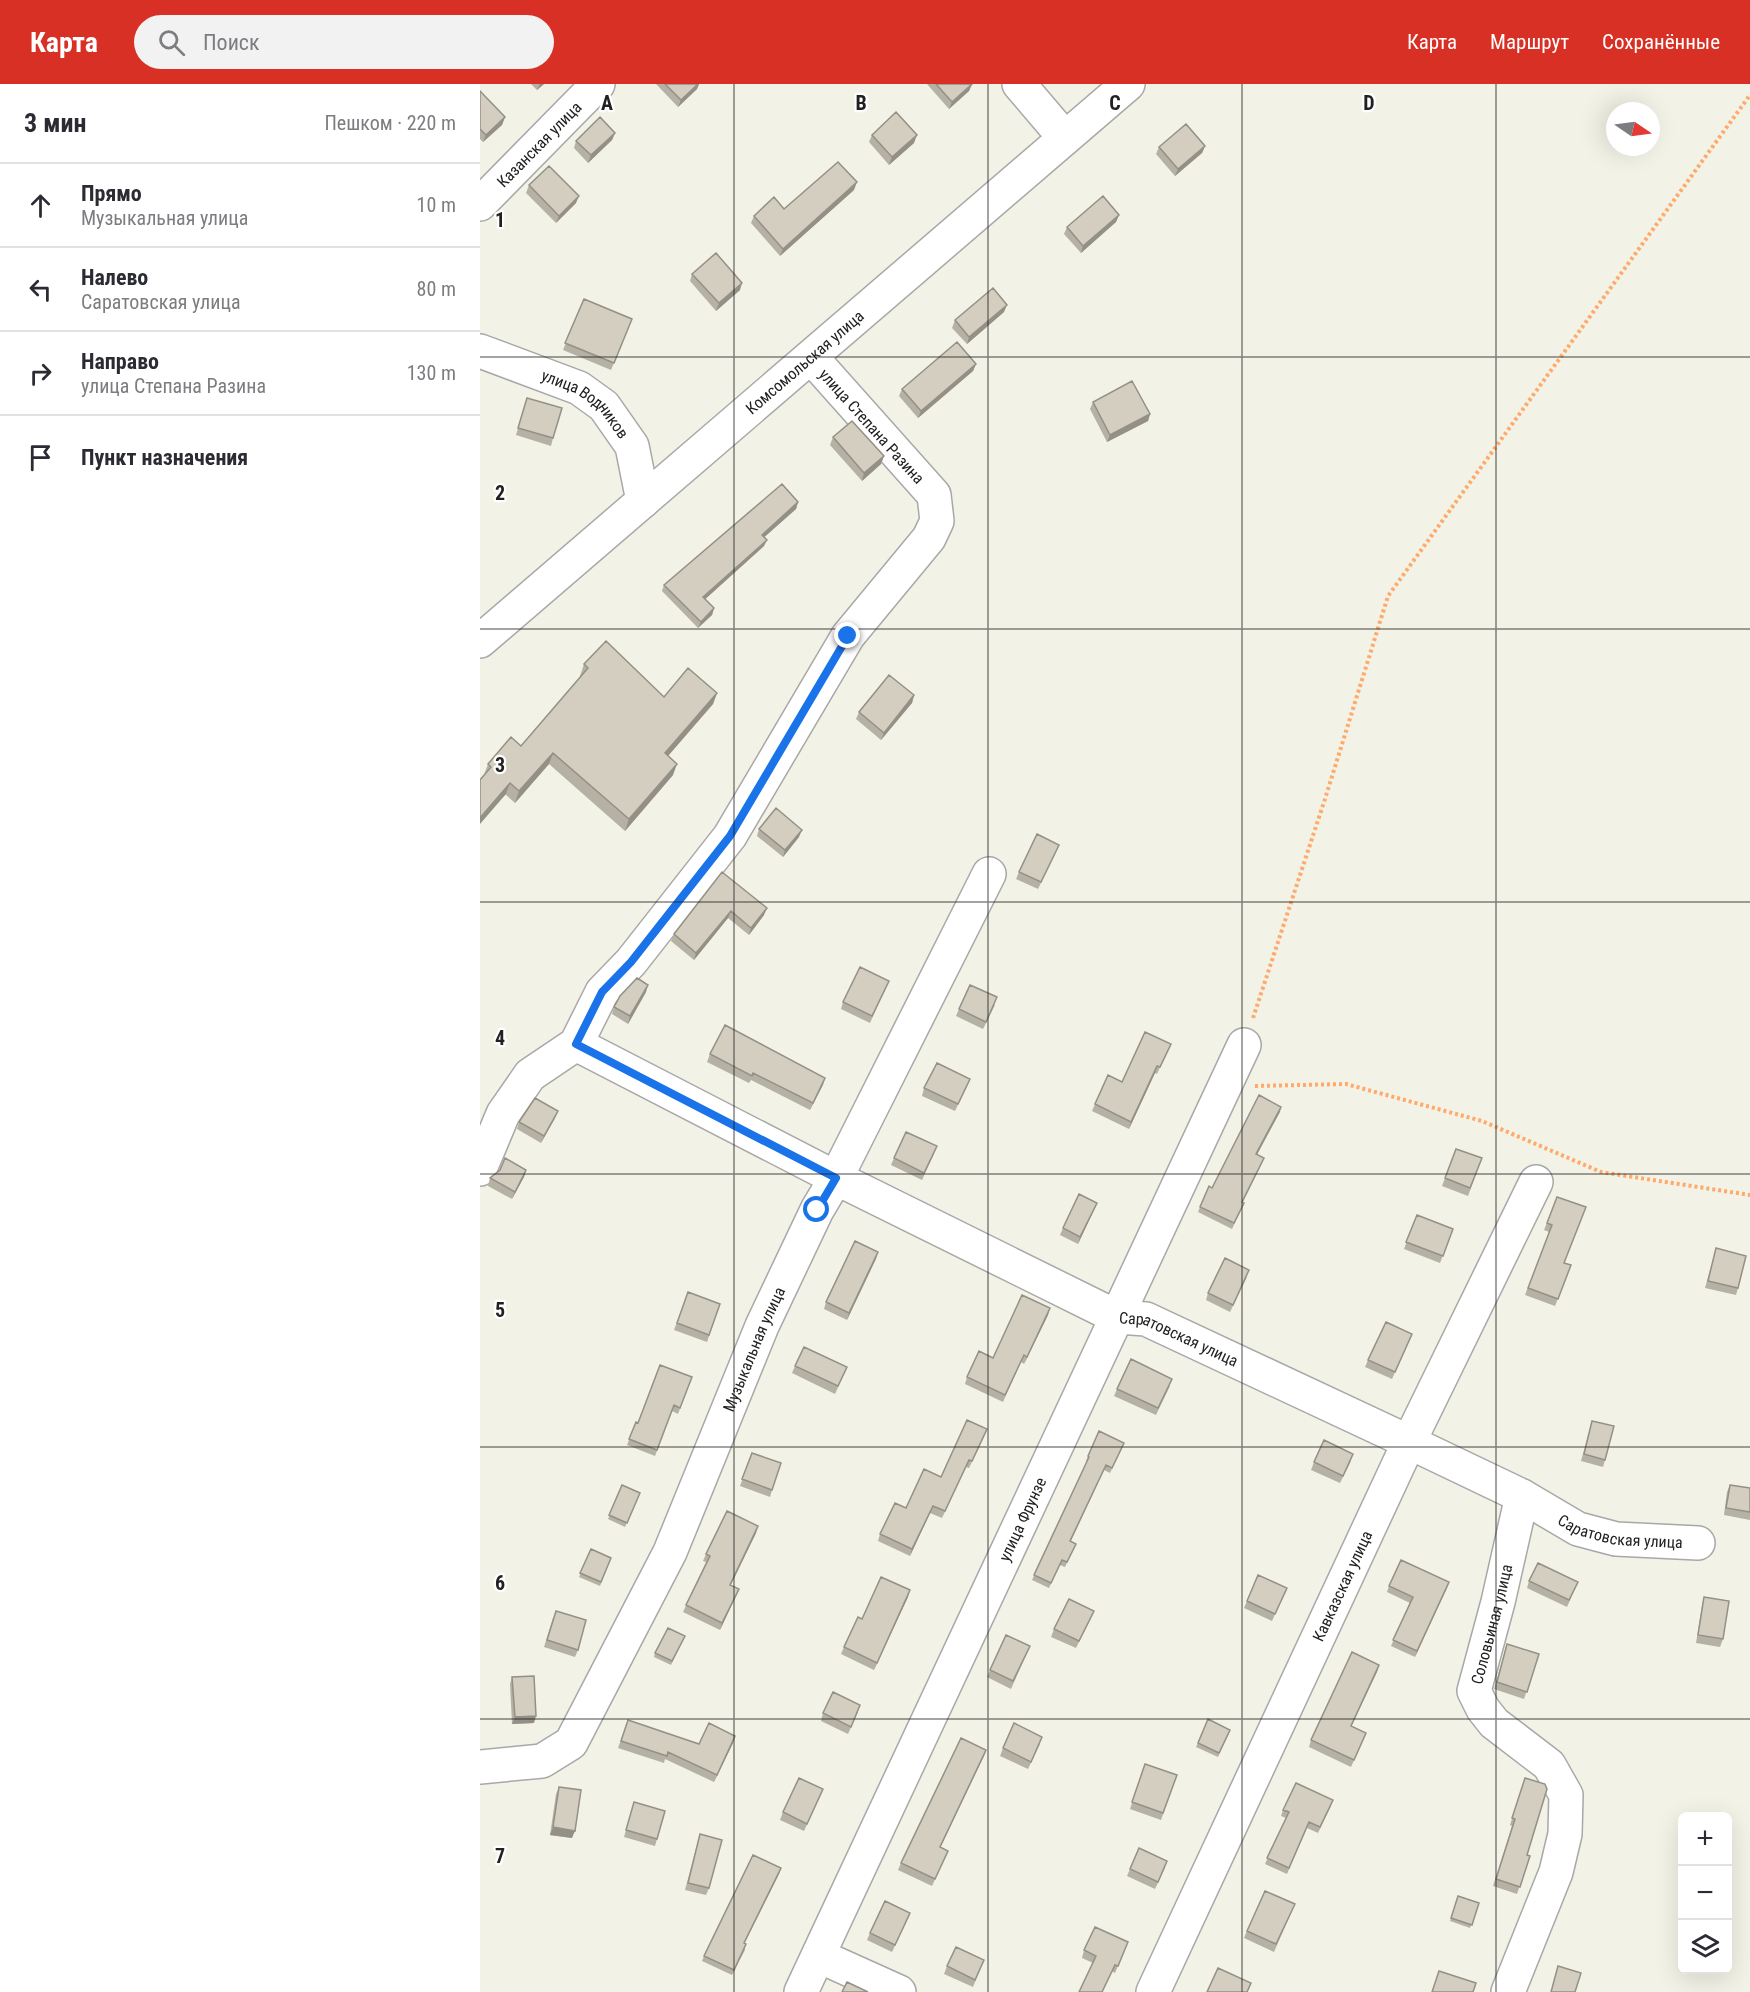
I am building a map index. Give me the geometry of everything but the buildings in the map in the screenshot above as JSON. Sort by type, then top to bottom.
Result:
[{"type":"street","name":"Казанская улица","points":[[480,204],[598,84]]},
{"type":"street","points":[[1019,84],[1065,138]]},
{"type":"street","name":"Комсомольская улица","points":[[480,642],[1128,84]]},
{"type":"street","name":"улица Водников","points":[[480,351],[579,388],[604,406],[632,446],[643,501]]},
{"type":"street","name":"улица Степана Разина","points":[[480,1169],[503,1114],[530,1075],[576,1044],[602,992],[631,962],[730,836],[848,636],[929,538],[937,520],[934,495],[811,357]]},
{"type":"street","name":"Музыкальная улица","points":[[480,1767],[542,1761],[571,1743],[670,1552],[762,1326],[817,1210],[836,1178],[989,874]]},
{"type":"street","name":"Саратовская улица","points":[[576,1044],[836,1178],[1117,1317],[1146,1319],[1522,1496],[1578,1529],[1616,1539],[1698,1543]]},
{"type":"street","name":"улица Фрунзе","points":[[801,1992],[1244,1045]]},
{"type":"street","name":"Кавказская улица","points":[[1153,1992],[1409,1442],[1536,1182]]},
{"type":"street","name":"Соловьиная улица","points":[[1508,1992],[1556,1872],[1565,1834],[1566,1796],[1549,1765],[1494,1723],[1483,1709],[1474,1690],[1498,1602],[1522,1496]]},
{"type":"street","points":[[819,1956],[898,1992]]},
{"type":"path","points":[[1244,1045],[1325,800],[1388,596],[1750,95]]},
{"type":"path","points":[[1224,1087],[1346,1084],[1482,1121],[1601,1172],[1750,1195]]},
{"type":"route","points":[[817,1210],[836,1178],[576,1044],[602,992],[631,962],[730,836],[848,636]]}]
